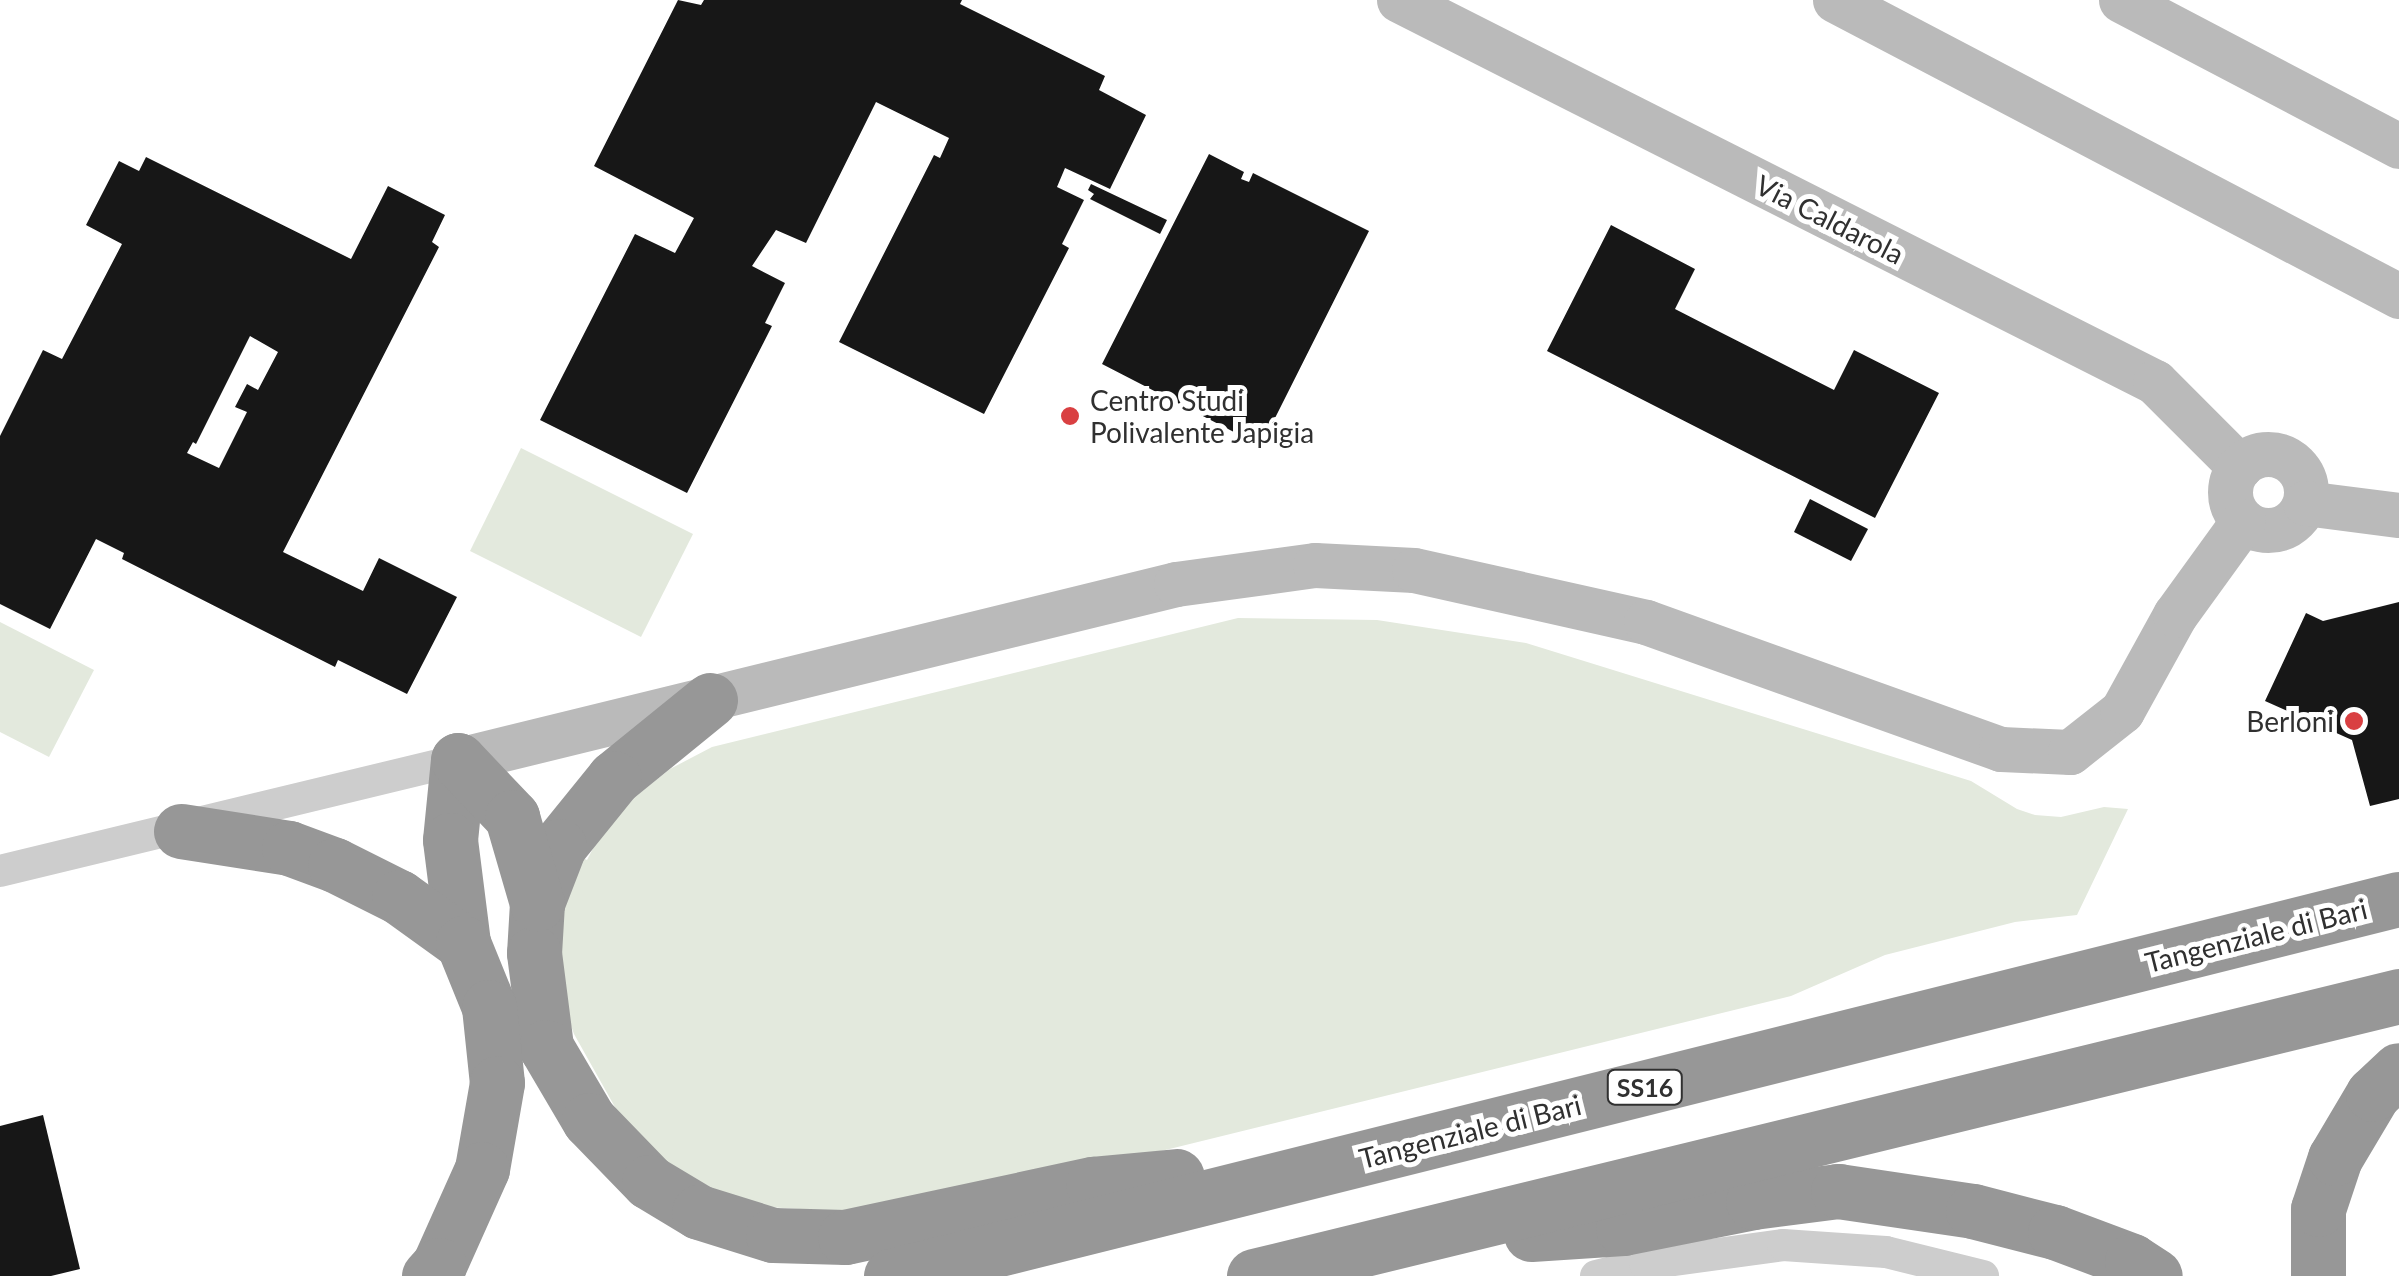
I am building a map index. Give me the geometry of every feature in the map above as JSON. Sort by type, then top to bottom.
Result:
[{"type":"highway","points":[[710,700],[614,778],[559,846],[537,903],[534,952],[546,1047],[588,1120],[649,1182],[700,1212],[773,1236],[844,1237],[1093,1184],[1360,1158]]},
{"type":"highway","points":[[458,760],[512,817],[537,903]]},
{"type":"highway","points":[[428,1276],[438,1265],[482,1169],[497,1083],[489,1007],[463,944],[450,840],[458,760]]},
{"type":"highway","points":[[182,830],[289,848],[334,865],[398,897],[463,944]]},
{"type":"highway","name":"Tangenziale di Bari","points":[[891,1276],[2399,899]]},
{"type":"highway","points":[[1254,1276],[2399,996]]},
{"type":"highway","points":[[2318,1276],[2318,1209],[2335,1158],[2373,1094],[2399,1070]]},
{"type":"highway","points":[[1378,1244],[1624,1228],[1753,1202],[1838,1191],[1974,1211],[2055,1232],[2132,1262],[2155,1276]]},
{"type":"street","name":"Via Caldarola","points":[[1400,0],[2155,382],[2240,468]]},
{"type":"street","points":[[1835,0],[2399,296]]},
{"type":"street","points":[[2121,0],[2399,146]]},
{"type":"street","points":[[2259,456],[2285,458],[2303,476],[2305,503],[2299,514],[2278,529],[2265,530],[2243,521],[2230,489],[2240,468],[2259,456]]},
{"type":"street","points":[[2305,503],[2399,515]]},
{"type":"street","points":[[0,871],[182,830],[1176,584],[1314,566],[1414,570],[1646,622],[2000,749],[2070,752],[2122,712],[2174,615],[2243,521]]},
{"type":"street","points":[[1596,1276],[1645,1264],[1784,1244],[1886,1252],[1984,1276]]},
{"type":"shaded area","points":[[521,448],[693,534],[641,637],[470,551]]},
{"type":"shaded area","points":[[1238,618],[1377,620],[1526,643],[1971,781],[2017,809],[2035,815],[2061,817],[2104,807],[2128,809],[2077,915],[2015,922],[1885,955],[1791,996],[901,1215],[748,1206],[657,1160],[625,1125],[574,1034],[555,982],[564,900],[577,855],[587,860],[600,835],[636,796],[670,769],[712,747]]},
{"type":"shaded area","points":[[0,622],[94,670],[49,757],[0,732]]},
{"type":"building","points":[[678,0],[701,5],[704,0],[962,0],[960,4],[1105,76],[1099,90],[1146,115],[1110,189],[1065,168],[1057,187],[1084,200],[1062,244],[1069,248],[984,414],[839,342],[934,155],[940,158],[949,138],[876,102],[806,243],[776,230],[752,266],[785,283],[765,323],[772,326],[687,493],[540,420],[635,234],[675,253],[694,218],[594,166]]},
{"type":"building","points":[[1209,154],[1244,172],[1241,179],[1249,182],[1253,173],[1369,231],[1261,446],[1102,364]]},
{"type":"building","points":[[146,157],[351,259],[388,186],[445,215],[432,242],[439,247],[283,552],[363,591],[379,558],[457,597],[407,694],[338,660],[335,667],[122,559],[124,553],[96,539],[50,629],[0,604],[0,436],[43,350],[62,359],[122,244],[86,225],[119,161],[139,171]],"holes":[[[250,336],[278,352],[258,390],[247,384],[235,407],[247,412],[219,468],[187,453],[193,442],[196,444]]]},
{"type":"building","points":[[1091,184],[1167,220],[1160,234],[1090,199],[1094,194],[1088,190]]},
{"type":"building","points":[[1611,225],[1695,269],[1675,309],[1716,330],[1834,390],[1854,350],[1939,393],[1875,518],[1547,351]]},
{"type":"building","points":[[1810,499],[1868,529],[1851,561],[1794,532]]},
{"type":"building","name":"Berloni","points":[[2399,602],[2399,799],[2370,806],[2352,740],[2265,701],[2306,613],[2323,621]]},
{"type":"building","points":[[43,1115],[80,1269],[51,1276],[0,1276],[0,1126]]},
{"type":"place","name":"Centro Studi Polivalente Japigia","points":[[1070,416]]},
{"type":"place","name":"Berloni","points":[[2354,721]]}]
